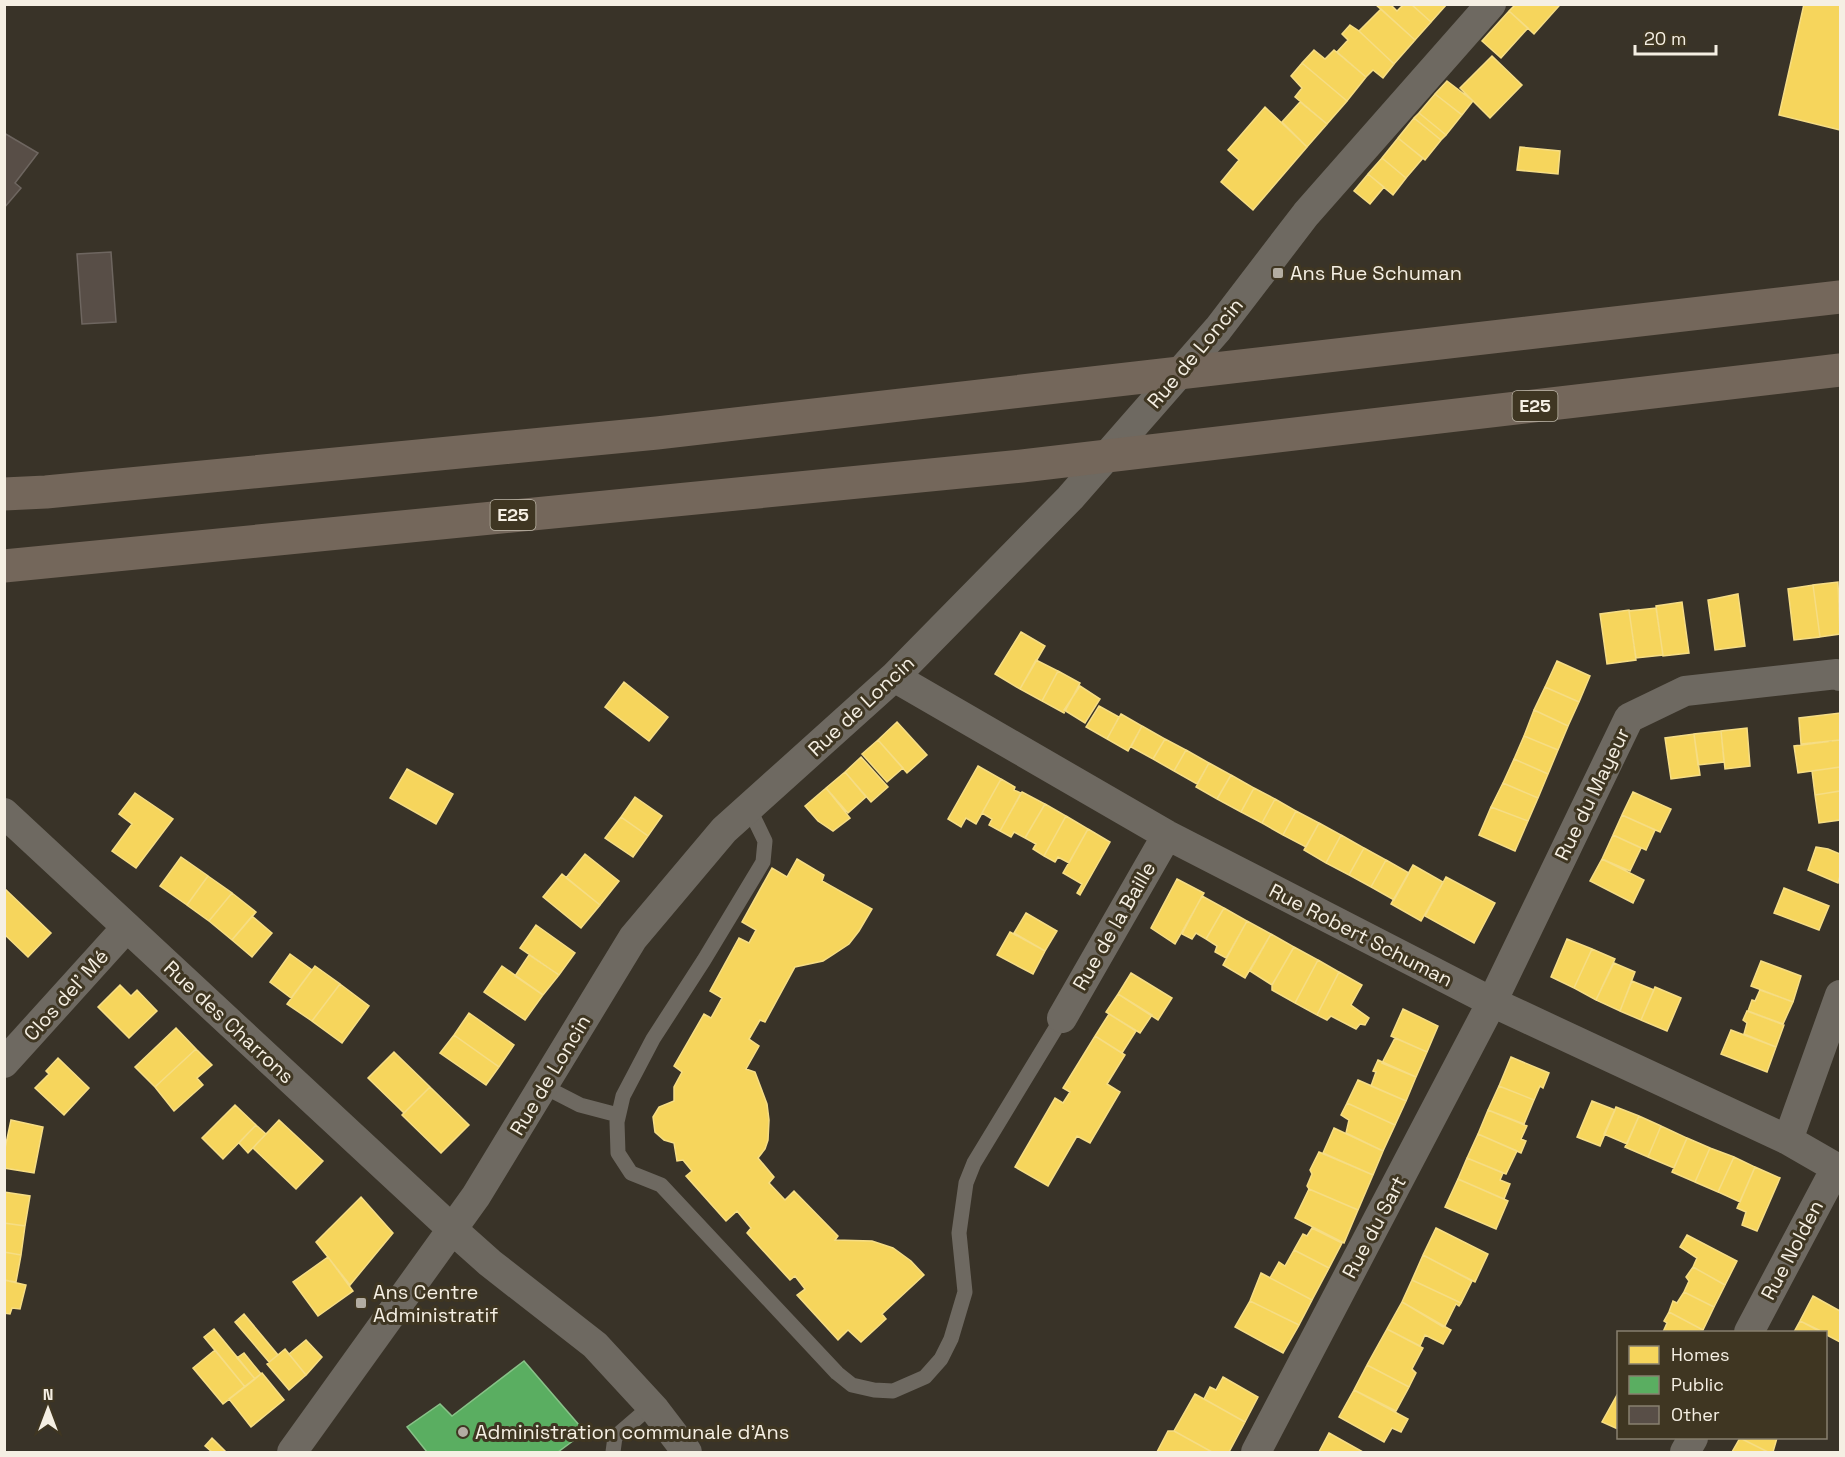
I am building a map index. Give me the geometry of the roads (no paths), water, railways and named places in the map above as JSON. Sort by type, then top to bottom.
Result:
[{"type":"highway","points":[[4,494],[645,435],[1840,297]]},
{"type":"highway","name":"E25","points":[[4,566],[1022,466],[1840,370]]},
{"type":"street","name":"Rue de Loncin","points":[[292,1452],[476,1196],[633,938],[724,830],[894,677],[1070,498],[1218,329],[1306,214],[1491,4]]},
{"type":"street","name":"Rue du Mayeur","points":[[1491,1002],[1629,718],[1685,691],[1837,674],[1840,676]]},
{"type":"street","name":"Rue Robert Schuman","points":[[894,677],[1167,835],[1491,1002],[1788,1140],[1838,1169]]},
{"type":"street","name":"Rue des Charrons","points":[[4,813],[453,1230],[490,1263],[595,1345],[651,1406],[687,1452]]},
{"type":"street","name":"Rue de la Baille","points":[[1062,1018],[1167,835]]},
{"type":"street","name":"Clos del' Mé","points":[[4,1063],[127,927]]},
{"type":"street","points":[[1788,1140],[1840,994]]},
{"type":"street","name":"Rue du Sart","points":[[1256,1452],[1491,1002]]},
{"type":"street","name":"Rue Nolden","points":[[1750,1331],[1838,1169]]},
{"type":"lane","points":[[748,808],[765,841],[763,862],[653,1040],[623,1096],[617,1122],[618,1152],[631,1173],[662,1185],[837,1373],[852,1384],[874,1390],[893,1391],[925,1377],[940,1359],[951,1339],[965,1292],[959,1233],[966,1183],[974,1163],[1062,1018]]},
{"type":"lane","points":[[543,1086],[580,1105],[618,1115]]},
{"type":"lane","points":[[613,1452],[615,1437],[651,1406]]},
{"type":"place","name":"Ans Rue Schuman","points":[[1278,273]]},
{"type":"place","name":"Ans Centre Administratif","points":[[361,1303]]},
{"type":"place","name":"Administration communale d'Ans","points":[[463,1432]]}]
